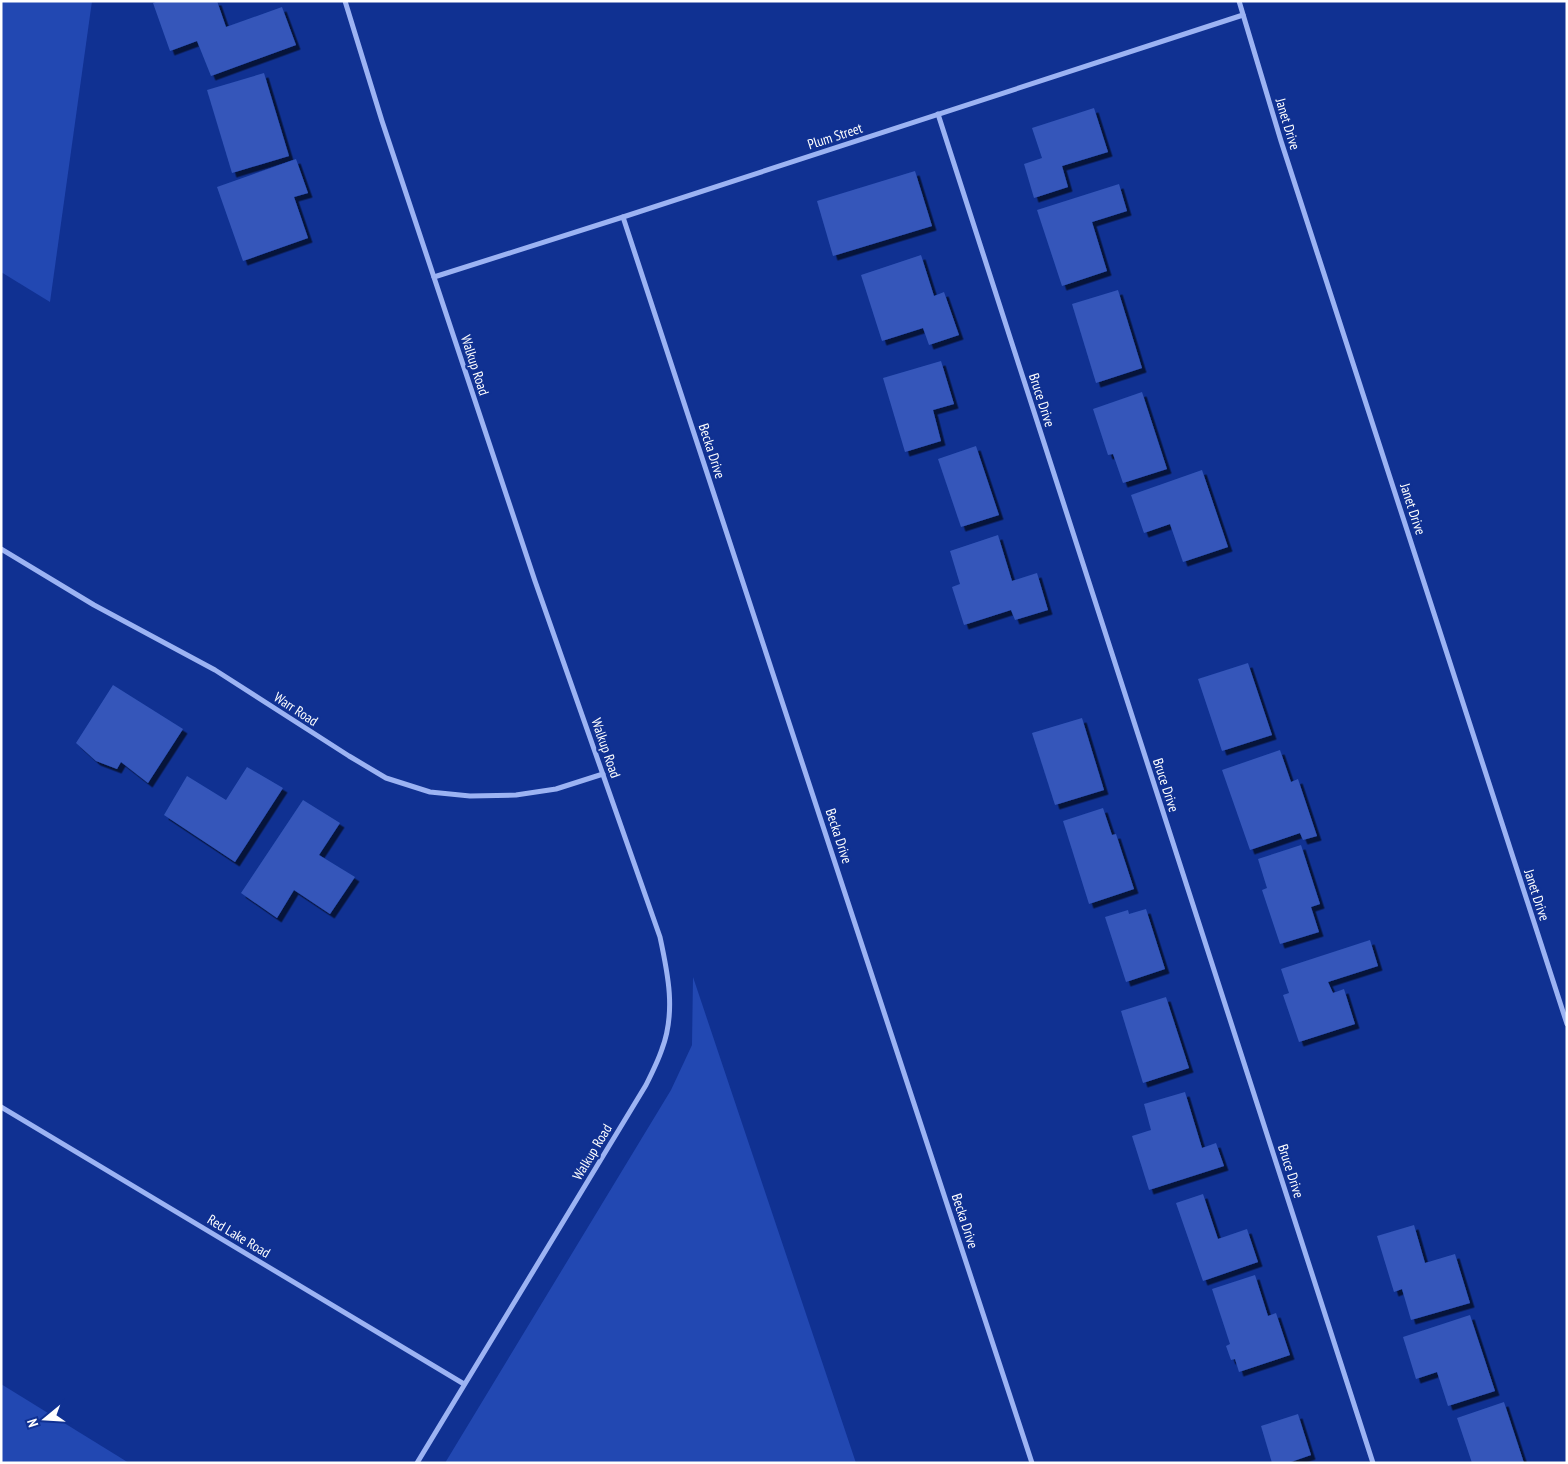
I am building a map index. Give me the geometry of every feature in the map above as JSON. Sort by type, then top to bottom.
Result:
[{"type":"street","name":"Walkup Road","points":[[345,1],[382,121],[532,571],[660,937],[669,977],[670,1013],[663,1048],[646,1085],[417,1463]]},
{"type":"street","name":"Janet Drive","points":[[1238,1],[1281,141],[1567,1024]]},
{"type":"street","name":"Plum Street","points":[[434,277],[1243,15]]},
{"type":"street","name":"Bruce Drive","points":[[938,114],[1373,1463]]},
{"type":"street","name":"Becka Drive","points":[[623,217],[1032,1463]]},
{"type":"street","name":"Warr Road","points":[[1,548],[94,606],[215,670],[348,756],[386,778],[430,792],[470,796],[516,795],[556,789],[603,774]]},
{"type":"street","name":"Red Lake Road","points":[[1,1107],[464,1384]]},
{"type":"shaded area","points":[[1,1],[92,1],[50,302],[1,272]]},
{"type":"shaded area","points":[[693,977],[856,1463],[445,1463],[671,1090],[692,1045]]},
{"type":"shaded area","points":[[1,1384],[129,1463],[1,1463]]},
{"type":"building","points":[[158,1],[217,1],[226,27],[282,7],[296,45],[211,76],[197,41],[170,51],[153,3]]},
{"type":"building","points":[[264,73],[289,156],[232,173],[207,90]]},
{"type":"building","points":[[1094,108],[1108,152],[1062,166],[1068,187],[1034,198],[1024,164],[1042,158],[1032,128]]},
{"type":"building","points":[[296,159],[308,193],[294,197],[308,238],[243,261],[217,187]]},
{"type":"building","points":[[915,171],[932,226],[833,256],[817,201]]},
{"type":"building","points":[[1119,184],[1127,211],[1092,222],[1107,271],[1062,286],[1037,210]]},
{"type":"building","points":[[921,255],[934,296],[944,292],[959,335],[929,345],[923,328],[882,341],[861,275]]},
{"type":"building","points":[[1118,290],[1142,368],[1096,383],[1072,304]]},
{"type":"building","points":[[941,361],[954,404],[933,410],[941,441],[905,452],[883,378]]},
{"type":"building","points":[[1142,392],[1167,469],[1123,483],[1113,454],[1108,455],[1093,409]]},
{"type":"building","points":[[976,446],[999,515],[961,527],[938,459]]},
{"type":"building","points":[[1202,470],[1228,547],[1183,562],[1170,524],[1144,533],[1131,495]]},
{"type":"building","points":[[998,535],[1012,581],[1037,573],[1048,610],[1015,620],[1011,610],[964,625],[952,587],[960,584],[950,551]]},
{"type":"building","points":[[1248,663],[1272,735],[1222,751],[1198,679]]},
{"type":"building","points":[[113,685],[183,729],[148,783],[121,762],[117,769],[96,761],[76,743]]},
{"type":"building","points":[[1082,718],[1104,790],[1055,805],[1032,733]]},
{"type":"building","points":[[1280,750],[1291,782],[1298,779],[1317,836],[1303,840],[1300,833],[1250,850],[1222,770]]},
{"type":"building","points":[[247,767],[283,788],[235,862],[164,815],[187,776],[226,800]]},
{"type":"building","points":[[303,800],[340,823],[319,855],[355,877],[330,914],[294,890],[277,918],[241,893]]},
{"type":"building","points":[[1103,808],[1112,835],[1116,834],[1134,889],[1089,904],[1063,821]]},
{"type":"building","points":[[1301,845],[1320,904],[1311,907],[1319,932],[1280,944],[1262,890],[1267,888],[1258,859]]},
{"type":"building","points":[[1146,909],[1165,969],[1126,982],[1105,917],[1128,910],[1129,914]]},
{"type":"building","points":[[1370,940],[1378,966],[1328,982],[1333,993],[1344,989],[1355,1024],[1299,1042],[1283,995],[1289,993],[1281,969]]},
{"type":"building","points":[[1166,997],[1189,1068],[1143,1083],[1121,1011]]},
{"type":"building","points":[[1185,1092],[1202,1148],[1216,1143],[1224,1166],[1149,1190],[1132,1136],[1151,1130],[1144,1104]]},
{"type":"building","points":[[1203,1194],[1218,1239],[1247,1229],[1258,1262],[1203,1281],[1176,1203]]},
{"type":"building","points":[[1414,1225],[1425,1263],[1455,1254],[1470,1303],[1411,1320],[1402,1289],[1394,1292],[1377,1236]]},
{"type":"building","points":[[1255,1275],[1268,1316],[1276,1313],[1290,1355],[1239,1372],[1235,1359],[1231,1360],[1226,1346],[1230,1344],[1212,1289]]},
{"type":"building","points":[[1470,1315],[1495,1391],[1448,1406],[1437,1372],[1416,1379],[1403,1337]]},
{"type":"building","points":[[1504,1402],[1524,1463],[1472,1463],[1457,1418]]},
{"type":"building","points":[[1298,1414],[1311,1455],[1288,1463],[1272,1463],[1261,1426]]}]
